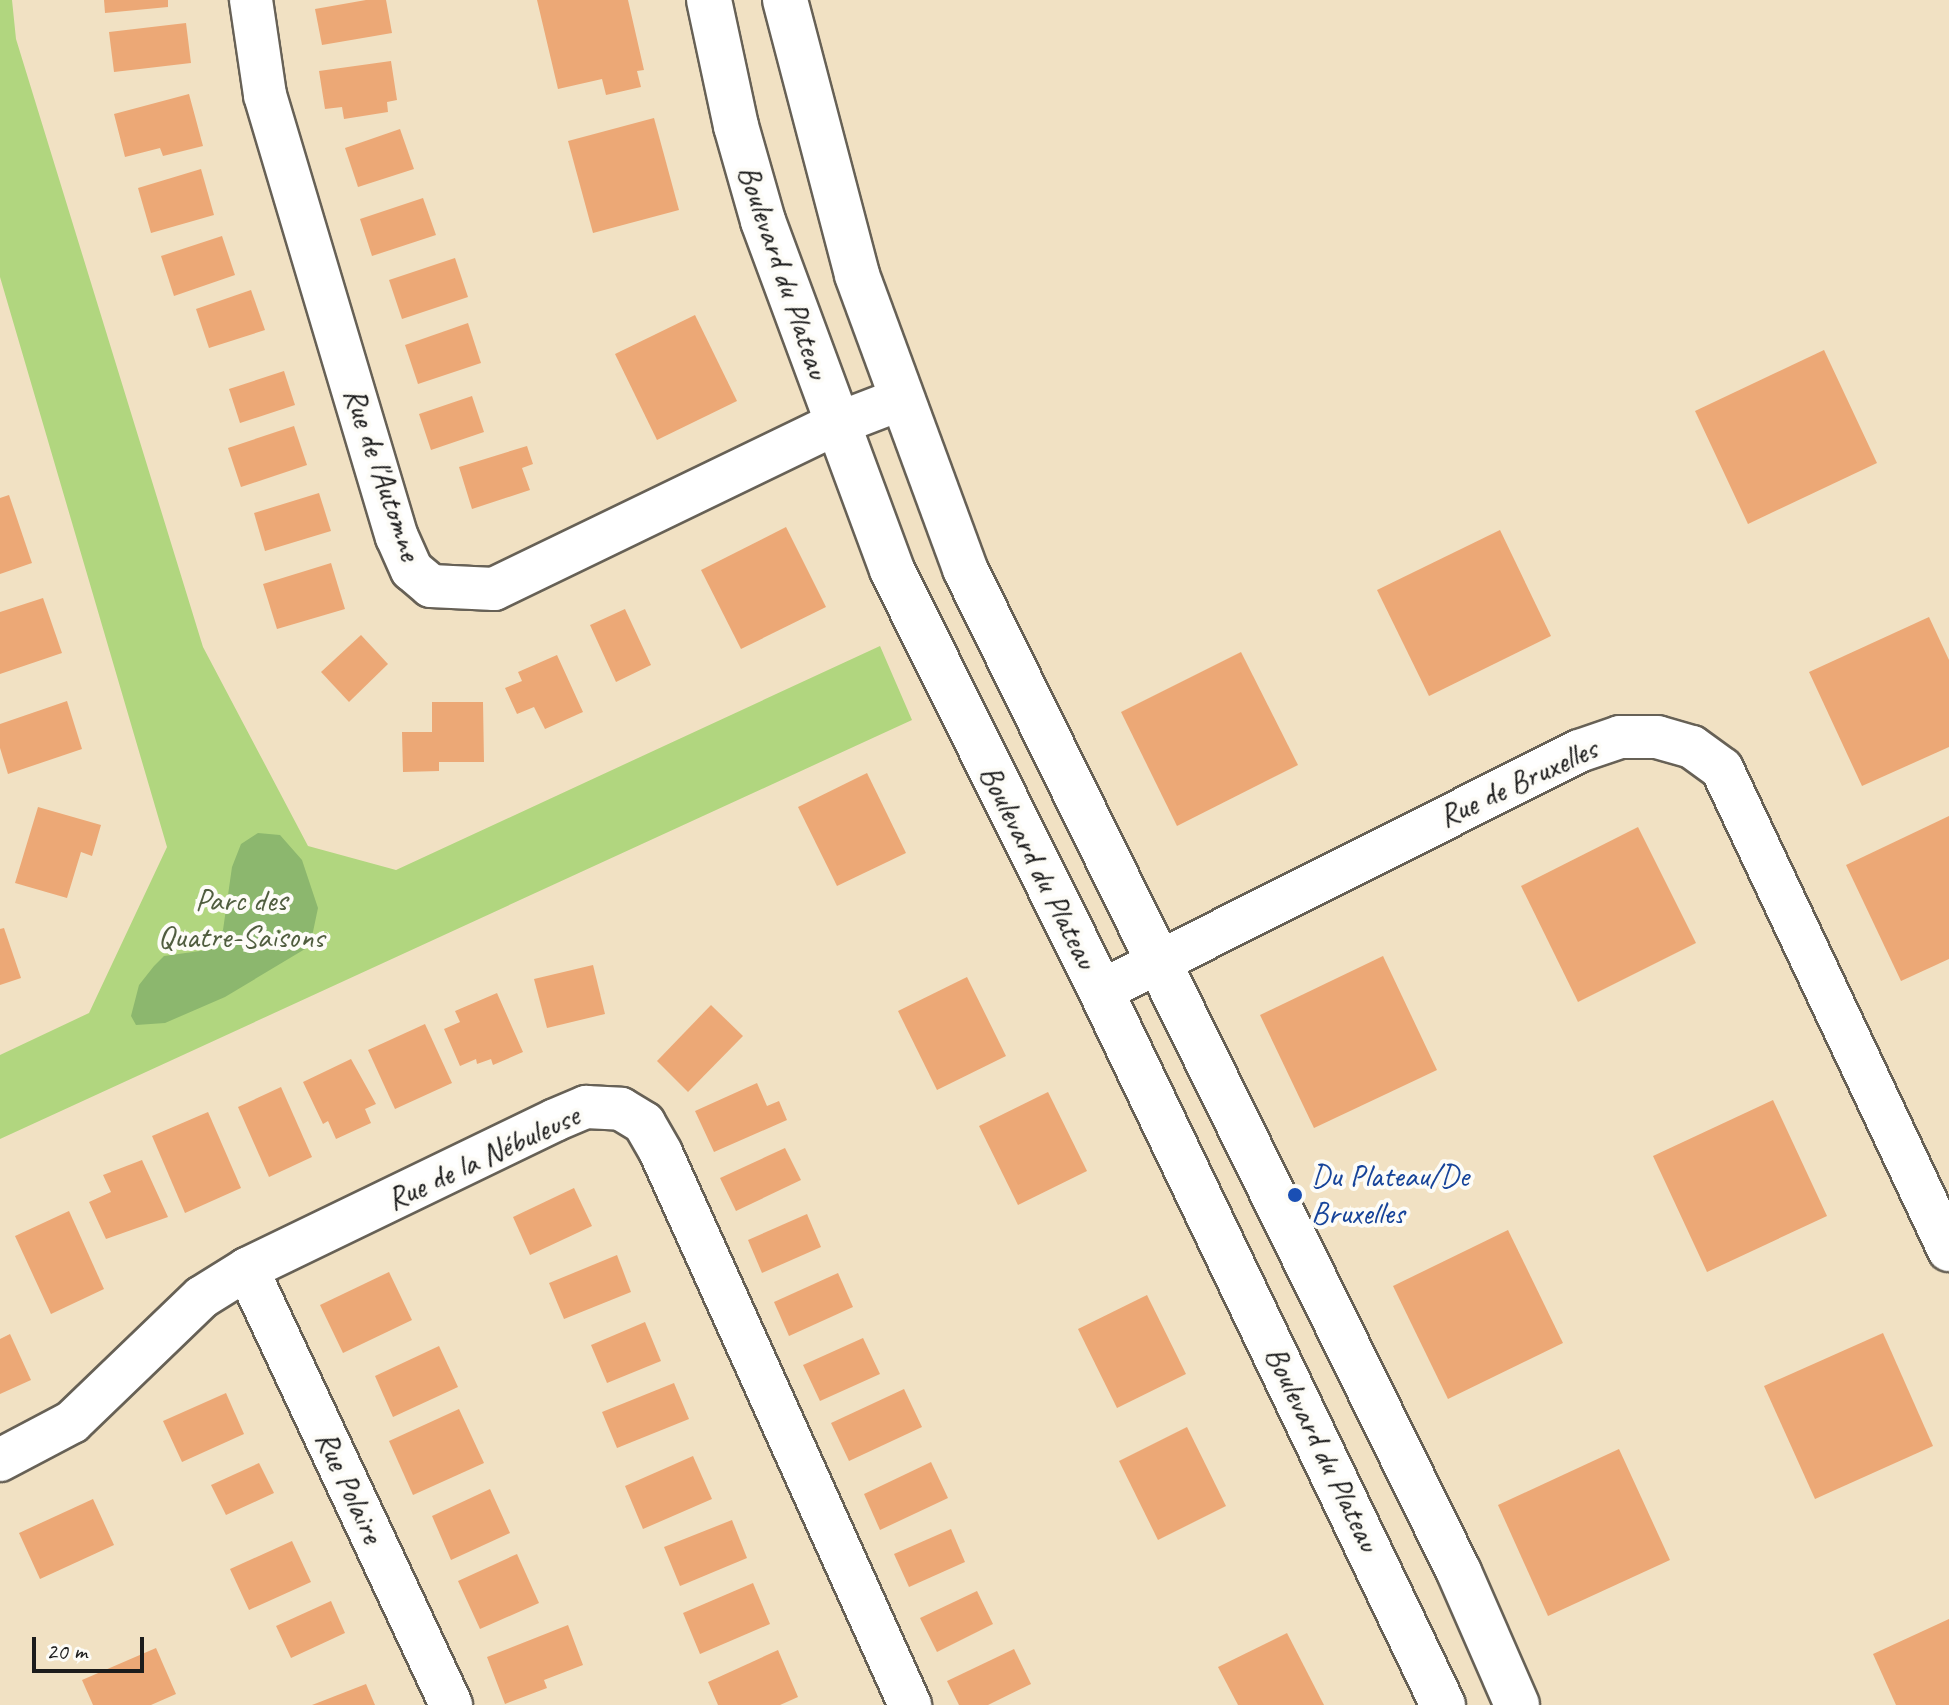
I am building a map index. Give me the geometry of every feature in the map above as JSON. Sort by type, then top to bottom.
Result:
[{"type":"main road","name":"Boulevard du Plateau","points":[[709,0],[736,126],[763,221],[836,424],[917,627],[1101,991],[1443,1705]]},
{"type":"main road","name":"Boulevard du Plateau","points":[[785,0],[825,167],[901,399],[998,642],[1162,961],[1459,1572],[1517,1705]]},
{"type":"street","name":"Rue de l'Automne","points":[[251,0],[265,95],[397,537],[412,570],[431,586],[494,589],[836,424],[901,399]]},
{"type":"street","name":"Rue de Bruxelles","points":[[1101,991],[1579,751],[1620,737],[1657,737],[1692,747],[1722,769],[1949,1250]]},
{"type":"street","name":"Rue de la Nébuleuse","points":[[0,1460],[72,1422],[106,1396],[202,1297],[247,1269],[555,1120],[586,1107],[621,1109],[644,1123],[661,1153],[910,1705]]},
{"type":"street","name":"Rue Polaire","points":[[247,1269],[451,1705]]},
{"type":"green space","name":"Parc des Quatre-Saisons","points":[[0,0],[12,0],[16,39],[203,647],[308,846],[396,870],[880,646],[912,720],[0,1139],[0,1055],[89,1013],[167,847],[0,277]]},
{"type":"green space","points":[[258,833],[280,835],[302,860],[318,908],[310,946],[225,997],[165,1023],[136,1025],[131,1016],[139,985],[154,966],[164,956],[207,950],[223,930],[232,867],[241,844]]},
{"type":"building","points":[[104,0],[168,0],[168,7],[105,13]]},
{"type":"building","points":[[366,0],[386,0],[392,33],[322,45],[315,9]]},
{"type":"building","points":[[537,0],[628,0],[644,70],[637,71],[641,87],[606,95],[602,79],[558,89]]},
{"type":"building","points":[[186,23],[191,63],[114,72],[109,32]]},
{"type":"building","points":[[391,61],[397,100],[387,102],[388,112],[344,119],[342,107],[325,109],[319,71]]},
{"type":"building","points":[[189,94],[203,146],[163,156],[160,148],[125,157],[114,114]]},
{"type":"building","points":[[654,118],[679,210],[593,233],[568,141]]},
{"type":"building","points":[[400,129],[414,169],[358,187],[345,148]]},
{"type":"building","points":[[201,169],[214,215],[151,233],[138,188]]},
{"type":"building","points":[[423,198],[436,235],[372,256],[360,219]]},
{"type":"building","points":[[222,236],[235,275],[174,296],[161,256]]},
{"type":"building","points":[[455,258],[468,297],[402,319],[389,280]]},
{"type":"building","points":[[251,290],[265,330],[209,348],[196,309]]},
{"type":"building","points":[[695,315],[737,401],[657,440],[615,354]]},
{"type":"building","points":[[468,323],[481,363],[418,384],[405,345]]},
{"type":"building","points":[[1824,350],[1877,463],[1748,524],[1695,411]]},
{"type":"building","points":[[284,371],[295,405],[240,423],[229,389]]},
{"type":"building","points":[[472,396],[484,432],[431,450],[419,414]]},
{"type":"building","points":[[294,426],[307,465],[241,487],[228,448]]},
{"type":"building","points":[[527,446],[533,464],[522,468],[530,490],[472,509],[459,467]]},
{"type":"building","points":[[319,493],[331,531],[265,551],[254,513]]},
{"type":"building","points":[[9,495],[32,563],[0,574],[0,498]]},
{"type":"building","points":[[786,527],[826,607],[741,649],[701,570]]},
{"type":"building","points":[[1500,530],[1551,636],[1429,696],[1377,590]]},
{"type":"building","points":[[331,563],[345,609],[277,629],[263,584]]},
{"type":"building","points":[[43,598],[62,653],[0,674],[0,612]]},
{"type":"building","points":[[625,609],[651,665],[616,682],[590,625]]},
{"type":"building","points":[[1929,617],[1949,660],[1949,747],[1862,786],[1809,672]]},
{"type":"building","points":[[361,635],[388,664],[349,702],[321,672]]},
{"type":"building","points":[[1241,652],[1298,765],[1177,826],[1121,712]]},
{"type":"building","points":[[557,655],[583,712],[545,729],[534,707],[517,714],[505,688],[522,681],[518,672]]},
{"type":"building","points":[[67,701],[82,749],[8,774],[0,748],[0,724]]},
{"type":"building","points":[[432,702],[483,702],[484,762],[439,762],[439,771],[403,772],[402,732],[432,732]]},
{"type":"building","points":[[867,773],[906,853],[837,886],[798,807]]},
{"type":"building","points":[[38,807],[101,825],[92,856],[81,852],[67,898],[15,883]]},
{"type":"building","points":[[1949,816],[1949,959],[1901,981],[1846,865]]},
{"type":"building","points":[[1638,827],[1696,943],[1578,1002],[1521,886]]},
{"type":"building","points":[[4,928],[21,978],[0,985],[0,929]]},
{"type":"building","points":[[1383,956],[1437,1070],[1314,1128],[1260,1015]]},
{"type":"building","points":[[593,965],[605,1014],[547,1028],[534,979]]},
{"type":"building","points":[[967,977],[1006,1056],[937,1090],[898,1011]]},
{"type":"building","points":[[497,993],[523,1052],[493,1065],[491,1059],[477,1064],[476,1059],[460,1066],[444,1029],[460,1022],[455,1011]]},
{"type":"building","points":[[711,1005],[743,1036],[688,1092],[657,1061]]},
{"type":"building","points":[[425,1024],[452,1083],[395,1109],[368,1050]]},
{"type":"building","points":[[351,1059],[376,1104],[365,1109],[371,1123],[336,1139],[328,1121],[323,1124],[303,1082]]},
{"type":"building","points":[[757,1083],[767,1106],[779,1101],[787,1120],[714,1152],[695,1111]]},
{"type":"building","points":[[281,1087],[312,1157],[269,1177],[238,1107]]},
{"type":"building","points":[[1048,1092],[1087,1171],[1018,1205],[979,1126]]},
{"type":"building","points":[[1773,1100],[1827,1216],[1707,1272],[1653,1156]]},
{"type":"building","points":[[208,1112],[241,1188],[185,1213],[152,1136]]},
{"type":"building","points":[[785,1148],[801,1180],[736,1211],[720,1178]]},
{"type":"building","points":[[142,1160],[168,1217],[106,1239],[89,1202],[111,1192],[103,1175]]},
{"type":"building","points":[[574,1188],[592,1226],[530,1255],[513,1217]]},
{"type":"building","points":[[69,1211],[104,1289],[51,1314],[15,1236]]},
{"type":"building","points":[[807,1214],[821,1247],[762,1273],[748,1240]]},
{"type":"building","points":[[1508,1230],[1563,1343],[1448,1399],[1393,1286]]},
{"type":"building","points":[[617,1255],[631,1292],[564,1319],[549,1283]]},
{"type":"building","points":[[389,1272],[412,1320],[343,1353],[320,1305]]},
{"type":"building","points":[[838,1273],[853,1307],[789,1336],[774,1302]]},
{"type":"building","points":[[1147,1295],[1186,1374],[1117,1408],[1078,1329]]},
{"type":"building","points":[[645,1322],[661,1361],[607,1383],[591,1345]]},
{"type":"building","points":[[1883,1333],[1933,1446],[1815,1499],[1764,1386]]},
{"type":"building","points":[[10,1334],[31,1380],[0,1394],[0,1339]]},
{"type":"building","points":[[863,1338],[880,1374],[820,1401],[803,1365]]},
{"type":"building","points":[[439,1346],[458,1387],[393,1417],[375,1376]]},
{"type":"building","points":[[674,1383],[689,1419],[617,1448],[602,1412]]},
{"type":"building","points":[[904,1389],[922,1427],[849,1461],[831,1423]]},
{"type":"building","points":[[226,1393],[244,1434],[182,1462],[163,1421]]},
{"type":"building","points":[[459,1409],[484,1463],[413,1495],[389,1441]]},
{"type":"building","points":[[1187,1427],[1226,1506],[1158,1540],[1119,1461]]},
{"type":"building","points":[[1619,1449],[1670,1560],[1548,1616],[1498,1505]]},
{"type":"building","points":[[693,1456],[712,1499],[643,1529],[625,1486]]},
{"type":"building","points":[[931,1462],[948,1498],[880,1530],[864,1494]]},
{"type":"building","points":[[259,1463],[274,1493],[226,1515],[211,1485]]},
{"type":"building","points":[[490,1489],[510,1533],[451,1560],[432,1516]]},
{"type":"building","points":[[93,1499],[114,1545],[40,1579],[19,1533]]},
{"type":"building","points":[[732,1520],[747,1558],[680,1586],[664,1547]]},
{"type":"building","points":[[951,1529],[965,1562],[909,1587],[894,1554]]},
{"type":"building","points":[[292,1541],[311,1582],[249,1610],[230,1569]]},
{"type":"building","points":[[517,1554],[539,1603],[480,1629],[458,1581]]},
{"type":"building","points":[[753,1583],[770,1624],[700,1654],[683,1613]]},
{"type":"building","points":[[977,1591],[993,1624],[937,1652],[920,1618]]},
{"type":"building","points":[[331,1601],[345,1633],[291,1658],[276,1626]]},
{"type":"building","points":[[1949,1619],[1949,1705],[1896,1705],[1873,1654]]},
{"type":"building","points":[[568,1625],[583,1665],[544,1680],[547,1688],[505,1704],[487,1657]]},
{"type":"building","points":[[1287,1633],[1324,1705],[1238,1705],[1218,1667]]},
{"type":"building","points":[[156,1648],[176,1694],[151,1705],[93,1705],[82,1680]]},
{"type":"building","points":[[1014,1649],[1031,1684],[988,1705],[959,1705],[947,1681]]},
{"type":"building","points":[[778,1650],[798,1697],[780,1705],[718,1705],[708,1682]]},
{"type":"building","points":[[366,1684],[375,1705],[312,1705]]},
{"type":"place","name":"Du Plateau/De Bruxelles","points":[[1295,1195]]}]
